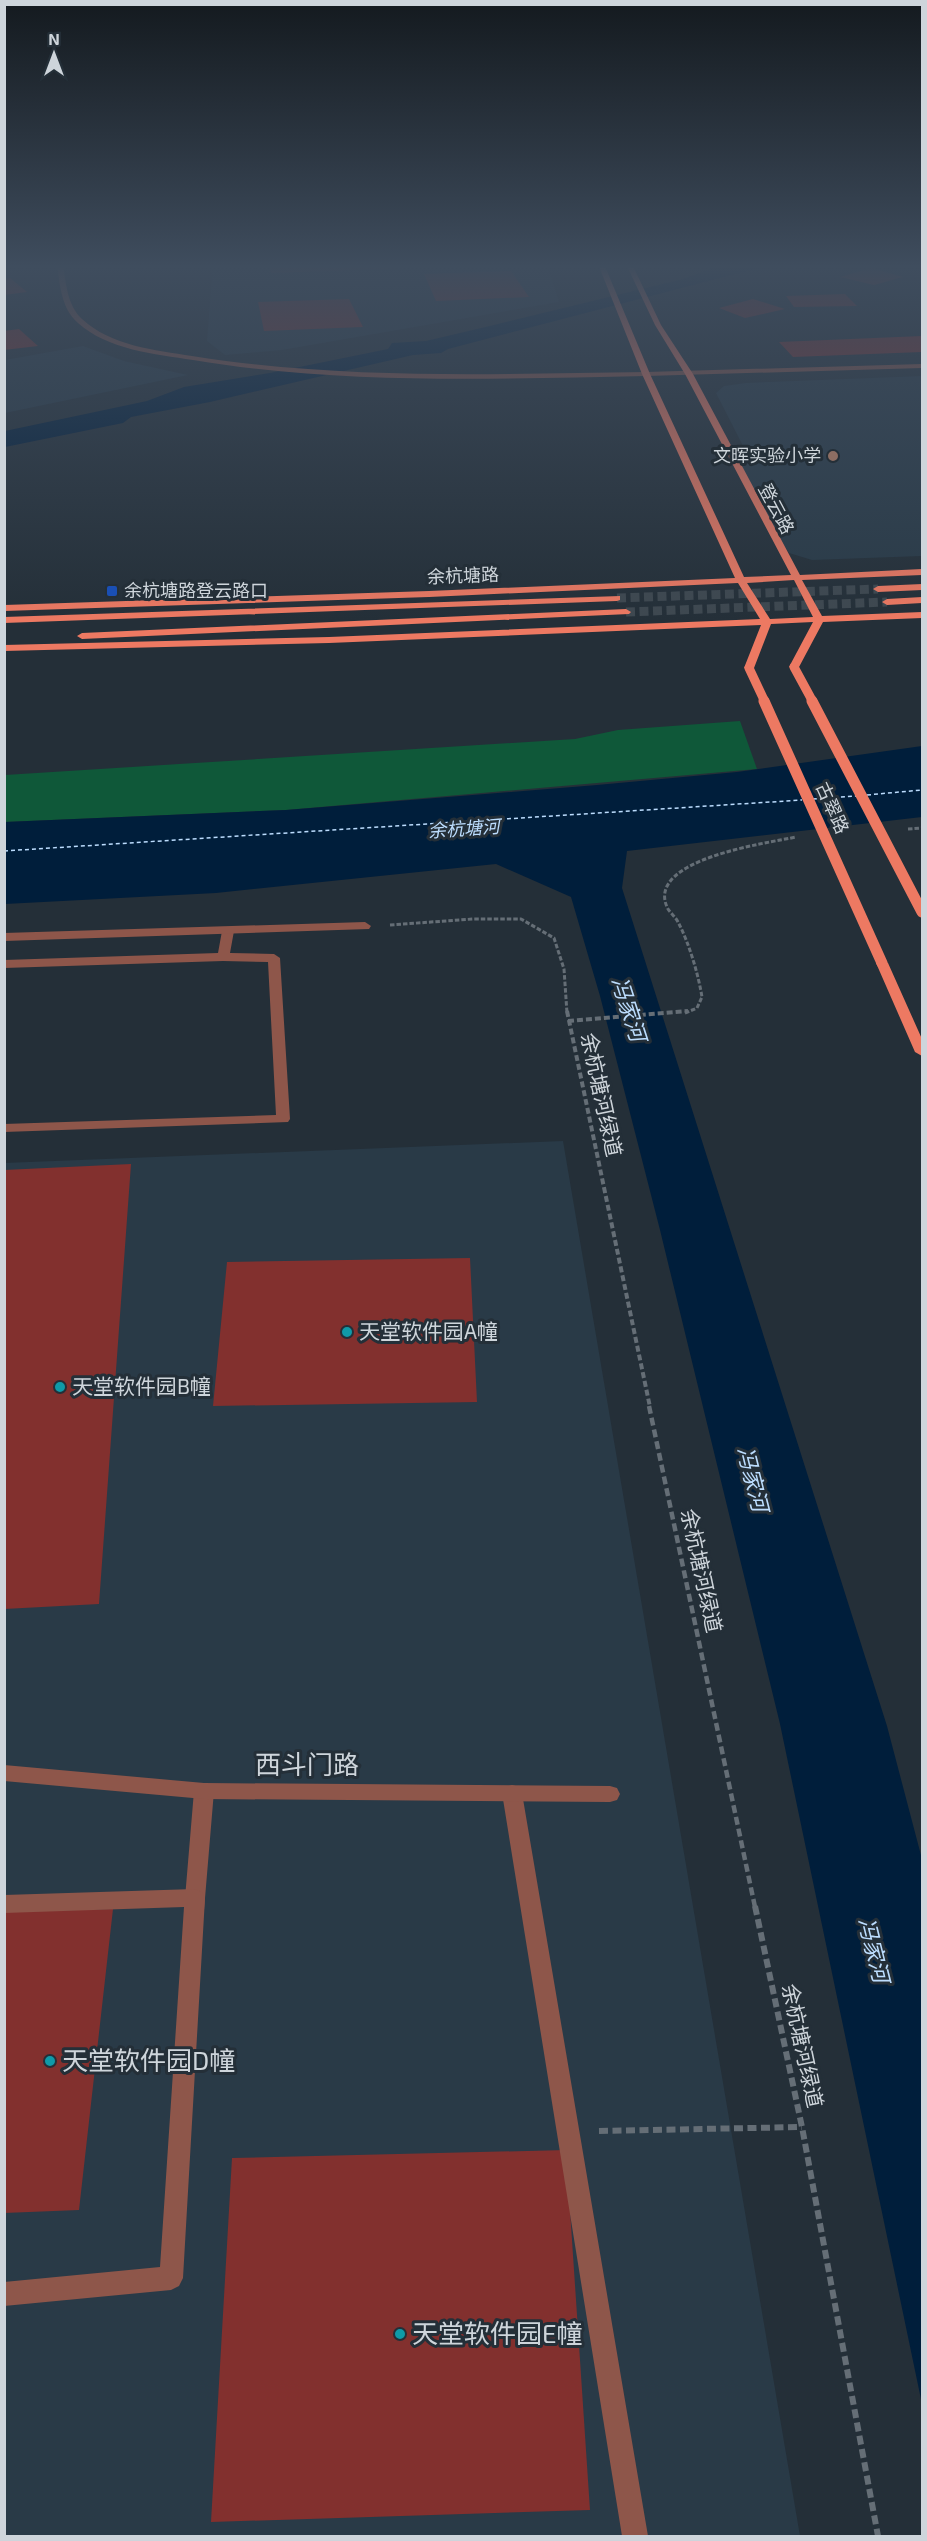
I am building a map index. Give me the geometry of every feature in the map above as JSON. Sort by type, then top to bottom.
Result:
[{"type":"main road","points":[[650,383],[741,580],[767,622]]},
{"type":"main road","name":"登云路","points":[[693,383],[795,578]]},
{"type":"main road","name":"余杭塘路","points":[[4,608],[429,594],[922,572]]},
{"type":"main road","points":[[795,578],[819,620]]},
{"type":"main road","points":[[878,589],[922,587]]},
{"type":"main road","name":"余杭塘路","points":[[4,620],[617,598]]},
{"type":"main road","points":[[886,602],[922,600]]},
{"type":"main road","points":[[4,638],[626,612]]},
{"type":"main road","points":[[4,648],[329,640],[922,615]]},
{"type":"main road","name":"古翠路","points":[[819,620],[794,668],[922,912]]},
{"type":"main road","name":"古翠路","points":[[767,622],[749,668],[922,1052]]},
{"type":"street","points":[[4,937],[365,926]]},
{"type":"street","points":[[223,957],[228,931]]},
{"type":"street","points":[[4,964],[223,957],[274,958],[283,1119],[4,1128]]},
{"type":"street","name":"西斗门路","points":[[4,1773],[204,1791],[610,1794]]},
{"type":"street","points":[[169,2172],[204,1791]]},
{"type":"street","points":[[512,1793],[635,2536]]},
{"type":"street","points":[[4,1904],[195,1898]]},
{"type":"street","points":[[4,2294],[171,2278],[195,1898]]},
{"type":"path","points":[[900,830],[922,828]]},
{"type":"path","points":[[568,1021],[682,1014],[697,1008],[702,997],[678,921],[667,907],[665,895],[668,882],[683,869],[727,850],[800,837]]},
{"type":"path","name":"余杭塘河绿道","points":[[365,926],[473,919],[521,919],[554,938],[564,969],[568,1021],[802,2127],[878,2536]]},
{"type":"path","name":"余杭塘河绿道","points":[[568,2132],[802,2127]]},
{"type":"shaded area","points":[[5,383],[151,383],[5,413]]},
{"type":"shaded area","name":"文晖实验小学","points":[[746,383],[922,383],[922,556],[812,560],[789,553],[774,530],[743,469],[742,444],[716,393],[724,386]]},
{"type":"shaded area","points":[[563,1141],[800,2536],[5,2536],[4,1163]]},
{"type":"green space","points":[[740,721],[757,769],[286,810],[5,822],[5,775],[575,739],[618,730]]},
{"type":"water","points":[[211,383],[294,383],[131,417],[123,423],[5,447],[5,431],[147,401],[184,387]]},
{"type":"water","points":[[922,746],[922,817],[627,851],[622,888],[887,1726],[922,1859],[922,2404],[780,1724],[660,1230],[600,996],[571,897],[496,864],[216,893],[5,904],[5,822],[286,810],[597,785],[737,772]]},
{"type":"building","name":"天堂软件园B幢","points":[[131,1164],[99,1604],[4,1609],[4,1170]]},
{"type":"building","name":"天堂软件园A幢","points":[[470,1258],[477,1402],[213,1406],[227,1262]]},
{"type":"building","name":"天堂软件园D幢","points":[[113,1909],[79,2210],[4,2213],[4,1912]]},
{"type":"building","name":"天堂软件园E幢","points":[[566,2150],[590,2510],[211,2522],[232,2158]]},
{"type":"ferry route","points":[[867,795],[922,790]]},
{"type":"ferry route","points":[[813,799],[856,796]]},
{"type":"ferry route","points":[[4,851],[802,800]]},
{"type":"tunnel","points":[[617,598],[878,589]]},
{"type":"tunnel","points":[[626,612],[887,602]]},
{"type":"place","name":"文晖实验小学","points":[[833,456]]},
{"type":"place","name":"余杭塘路登云路口","points":[[112,591]]},
{"type":"place","name":"天堂软件园A幢","points":[[347,1332]]},
{"type":"place","name":"天堂软件园B幢","points":[[60,1387]]},
{"type":"place","name":"天堂软件园D幢","points":[[50,2061]]},
{"type":"place","name":"天堂软件园E幢","points":[[400,2334]]},
{"type":"water label","name":"余杭塘河","points":[[464,829]]},
{"type":"water label","name":"冯家河","points":[[629,1009]]},
{"type":"water label","name":"冯家河","points":[[753,1479]]},
{"type":"water label","name":"冯家河","points":[[874,1950]]}]
